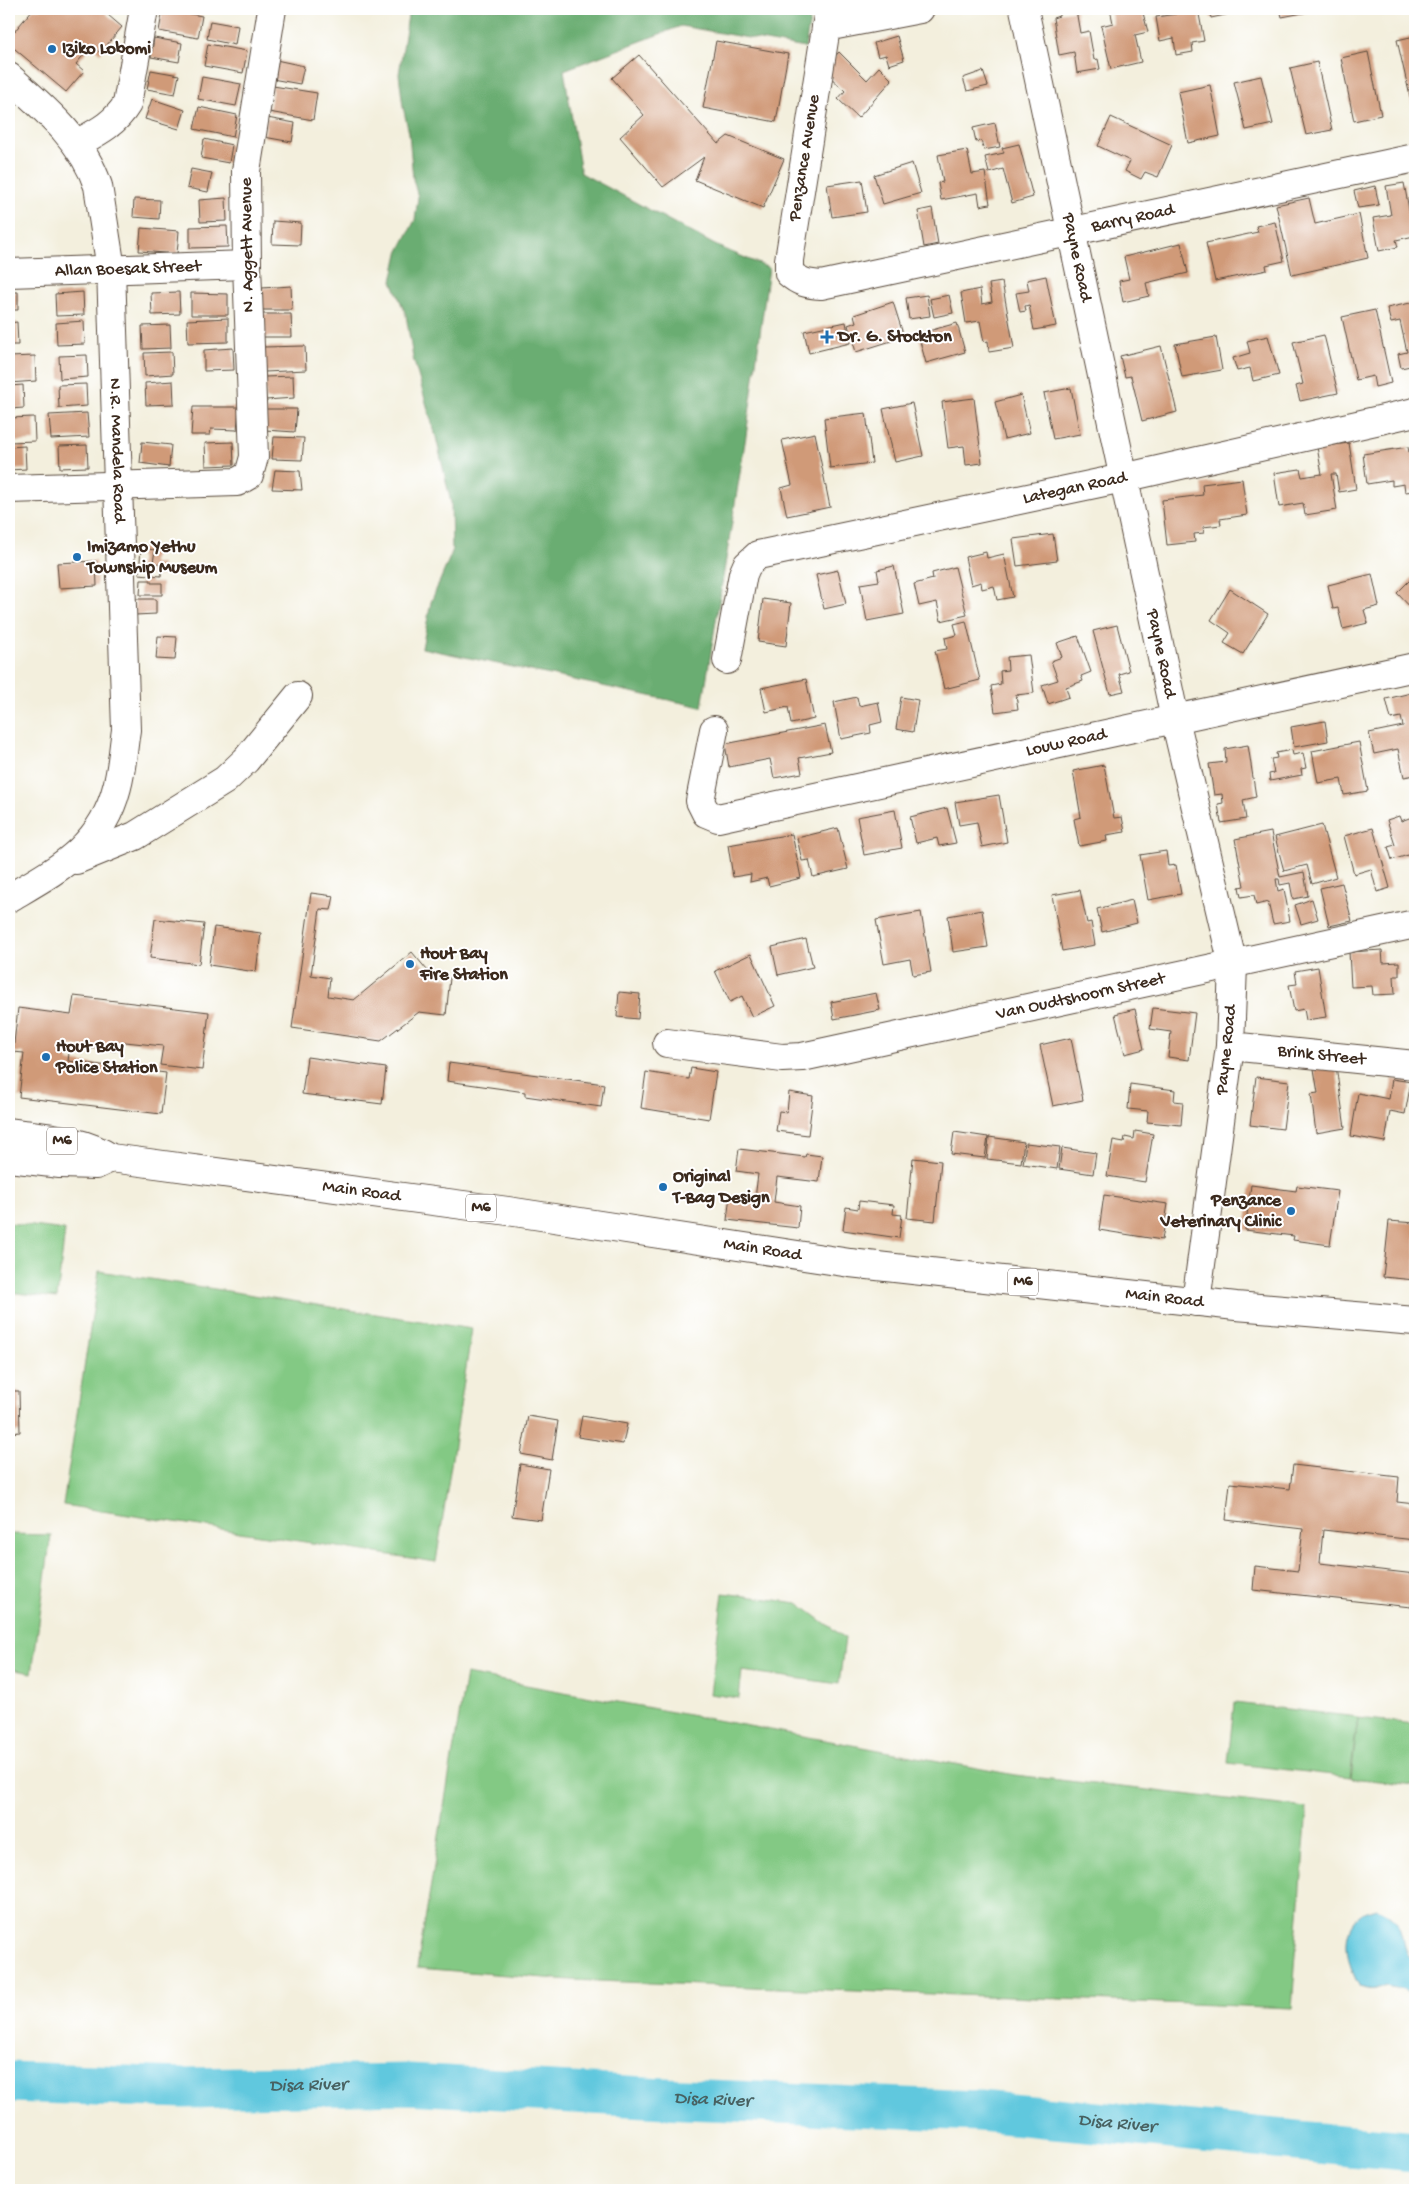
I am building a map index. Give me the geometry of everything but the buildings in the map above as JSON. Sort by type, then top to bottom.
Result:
[{"type":"street","points":[[76,144],[111,124],[121,115],[127,104],[144,9]]},
{"type":"street","name":"N. Aggett Avenue","points":[[119,485],[237,482],[243,480],[253,468],[246,171],[272,9]]},
{"type":"street","points":[[828,18],[920,9]]},
{"type":"street","name":"Payne Road","points":[[1024,9],[1175,719],[1233,964],[1230,1046],[1196,1302]]},
{"type":"street","name":"Penzance Avenue","points":[[821,285],[806,284],[797,280],[789,273],[789,260],[828,18]]},
{"type":"street","name":"N.R. Mandela Road","points":[[9,77],[52,115],[76,144],[94,174],[98,186],[111,270],[126,730],[117,788],[104,819],[93,837],[66,864],[9,898]]},
{"type":"street","name":"Barry Road","points":[[821,285],[1415,158]]},
{"type":"street","name":"Allan Boesak Street","points":[[9,273],[247,265]]},
{"type":"street","name":"Lategan Road","points":[[727,660],[743,574],[747,565],[758,555],[1123,478],[1415,412]]},
{"type":"street","points":[[9,489],[119,485]]},
{"type":"street","name":"Louw Road","points":[[714,730],[700,801],[706,814],[718,818],[1415,667]]},
{"type":"street","points":[[66,864],[135,836],[225,780],[246,760],[298,696]]},
{"type":"street","name":"Van Oudtshoorn Street","points":[[667,1043],[782,1058],[802,1057],[1415,924]]},
{"type":"street","name":"Brink Street","points":[[1230,1046],[1415,1065]]},
{"type":"street","name":"Main Road","points":[[9,1132],[66,1141],[99,1150],[111,1158],[508,1211],[850,1263],[1196,1302],[1415,1321]]},
{"type":"street","name":"Main Road","points":[[9,1158],[60,1164],[96,1165],[111,1158]]},
{"type":"green space","points":[[409,9],[812,9],[805,48],[681,26],[564,70],[581,173],[715,245],[769,268],[746,436],[702,707],[422,648],[431,602],[452,552],[451,503],[436,437],[413,358],[406,315],[392,281],[398,253],[415,220],[418,197],[413,179],[409,133],[403,107],[399,74]]},
{"type":"green space","points":[[9,1223],[65,1230],[57,1298],[9,1292]]},
{"type":"green space","points":[[99,1271],[472,1329],[436,1562],[63,1505]]},
{"type":"green space","points":[[9,1534],[51,1535],[32,1673],[9,1669]]},
{"type":"green space","points":[[723,1593],[798,1603],[845,1638],[839,1684],[742,1671],[739,1698],[710,1694]]},
{"type":"green space","points":[[466,1674],[1015,1775],[1307,1808],[1292,2008],[571,1980],[417,1968]]},
{"type":"green space","points":[[1234,1703],[1358,1717],[1350,1777],[1228,1763]]},
{"type":"green space","points":[[1358,1718],[1415,1724],[1415,1785],[1351,1778]]},
{"type":"water","points":[[1377,1908],[1388,1914],[1400,1927],[1406,1950],[1415,1962],[1415,1995],[1410,1994],[1404,1989],[1386,1985],[1373,1989],[1360,1987],[1354,1976],[1348,1952],[1347,1940],[1349,1929],[1355,1920],[1364,1913]]},
{"type":"waterway","name":"Disa River","points":[[9,2082],[184,2088],[408,2084],[683,2099],[979,2111],[1415,2152]]},
{"type":"place","name":"Iziko Lobomi","points":[[52,49]]},
{"type":"place","name":"Dr. G. Stockton","points":[[827,337]]},
{"type":"place","name":"Imizamo Yethu Township Museum","points":[[77,557]]},
{"type":"place","name":"Hout Bay Fire Station","points":[[410,964]]},
{"type":"place","name":"Hout Bay Police Station","points":[[46,1057]]},
{"type":"place","name":"Original T-Bag Design","points":[[663,1187]]},
{"type":"place","name":"Penzance Veterinary Clinic","points":[[1291,1211]]}]
